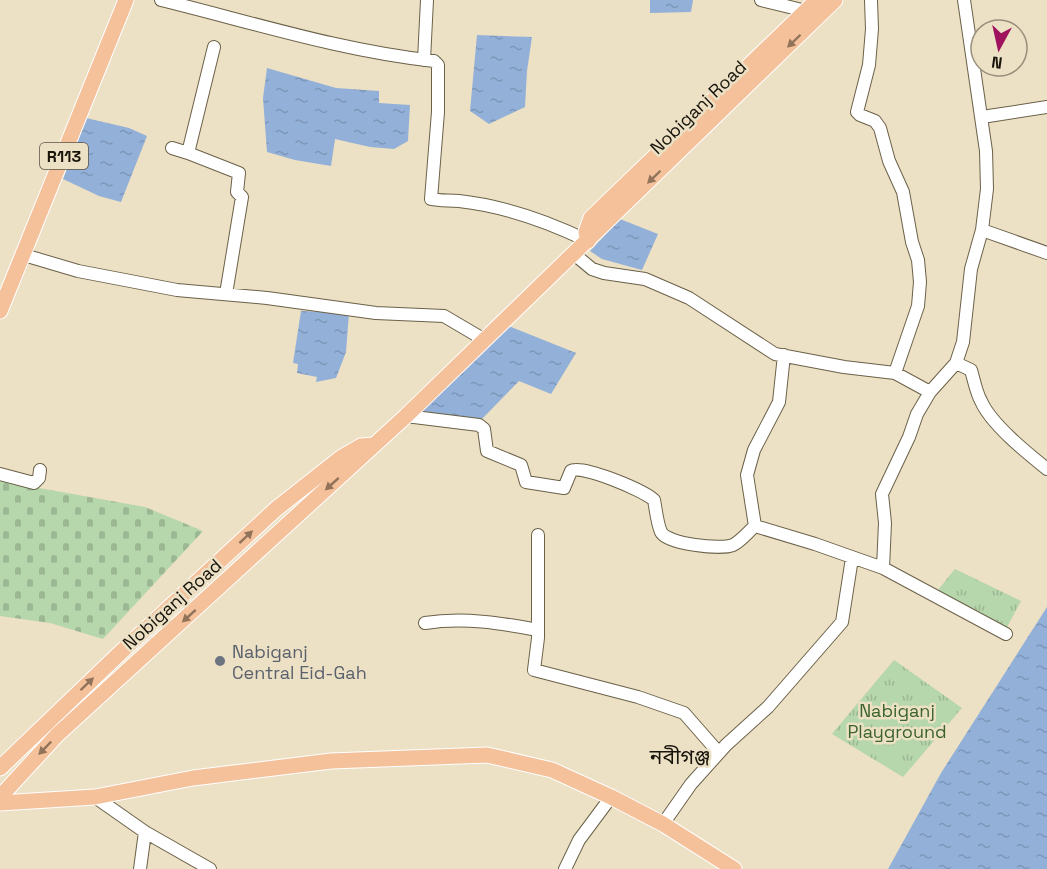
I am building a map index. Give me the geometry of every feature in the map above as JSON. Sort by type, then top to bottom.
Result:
[{"type":"main road","name":"R113","points":[[0,311],[126,0]]},
{"type":"main road","name":"Nobiganj Road","points":[[588,241],[586,232],[591,218],[817,0]]},
{"type":"main road","name":"Nobiganj Road","points":[[0,797],[57,735],[406,416],[483,339],[588,241],[836,0]]},
{"type":"main road","name":"Nobiganj Road","points":[[0,768],[276,509],[342,457],[361,446],[376,444]]},
{"type":"main road","points":[[0,803],[95,796],[193,778],[331,761],[488,755],[552,770],[611,797],[663,824],[734,869]]},
{"type":"street","points":[[161,0],[387,56],[434,61],[438,65],[438,112],[431,199],[459,201],[512,211],[559,227],[588,241]]},
{"type":"street","points":[[424,60],[427,0]]},
{"type":"street","points":[[762,0],[806,11]]},
{"type":"street","points":[[871,0],[872,29],[869,65],[857,112],[875,121],[880,128],[889,161],[903,192],[912,242],[918,260],[920,282],[918,306],[895,373]]},
{"type":"street","points":[[883,568],[885,523],[882,494],[909,437],[917,414],[930,392],[956,363],[963,342],[971,269],[982,230],[987,189],[986,151],[964,0]]},
{"type":"street","points":[[188,153],[214,47]]},
{"type":"street","points":[[982,117],[1047,107]]},
{"type":"street","points":[[171,148],[239,173],[237,192],[242,198],[226,294]]},
{"type":"street","points":[[982,230],[1047,253]]},
{"type":"street","points":[[574,254],[592,269],[603,273],[645,279],[689,298],[775,354],[844,367],[895,373],[930,392]]},
{"type":"street","points":[[24,255],[89,273],[177,290],[376,313],[444,316],[483,339]]},
{"type":"street","points":[[755,526],[747,475],[754,450],[779,402],[784,355]]},
{"type":"street","points":[[956,363],[971,370],[981,402],[992,417],[1016,443],[1047,469]]},
{"type":"street","points":[[406,416],[478,425],[484,429],[487,451],[521,465],[526,482],[564,488],[571,471],[577,468],[644,493],[654,500],[661,532],[668,537],[703,547],[727,547],[736,543],[755,526]]},
{"type":"street","points":[[0,474],[34,483],[39,478],[40,470]]},
{"type":"street","points":[[755,526],[883,568],[1006,634]]},
{"type":"street","points":[[538,535],[538,630],[534,670],[638,697],[684,713],[718,753]]},
{"type":"street","points":[[663,824],[691,784],[718,753],[768,706],[842,622],[852,558]]},
{"type":"street","points":[[425,623],[461,619],[480,620],[538,630]]},
{"type":"street","points":[[95,796],[145,832],[210,869]]},
{"type":"street","points":[[565,869],[579,840],[611,797]]},
{"type":"street","points":[[140,869],[145,832]]},
{"type":"green space","points":[[0,481],[145,507],[203,531],[103,639],[50,623],[0,616]]},
{"type":"green space","points":[[955,569],[1021,601],[1006,629],[938,590]]},
{"type":"green space","name":"Nabiganj Playground","points":[[894,660],[962,708],[903,777],[832,734]]},
{"type":"water","points":[[650,0],[693,0],[691,12],[650,13]]},
{"type":"water","points":[[477,35],[532,37],[525,107],[489,124],[470,111]]},
{"type":"water","points":[[267,68],[336,88],[379,91],[379,103],[410,105],[408,141],[394,149],[370,147],[335,139],[331,166],[295,160],[267,152],[263,98]]},
{"type":"water","points":[[86,118],[129,128],[147,136],[121,202],[99,196],[63,179]]},
{"type":"water","points":[[620,219],[658,234],[642,270],[602,259],[590,251]]},
{"type":"water","points":[[301,311],[349,313],[346,352],[336,378],[316,382],[317,377],[297,373],[298,364],[293,363]]},
{"type":"water","points":[[506,325],[576,353],[551,394],[519,381],[480,421],[413,411]]},
{"type":"water","points":[[1047,607],[1047,869],[888,869],[941,773]]},
{"type":"place","name":"Nabiganj Central Eid-Gah","points":[[220,661]]},
{"type":"district","name":"নবীগঞ্জ","points":[[680,756]]}]
